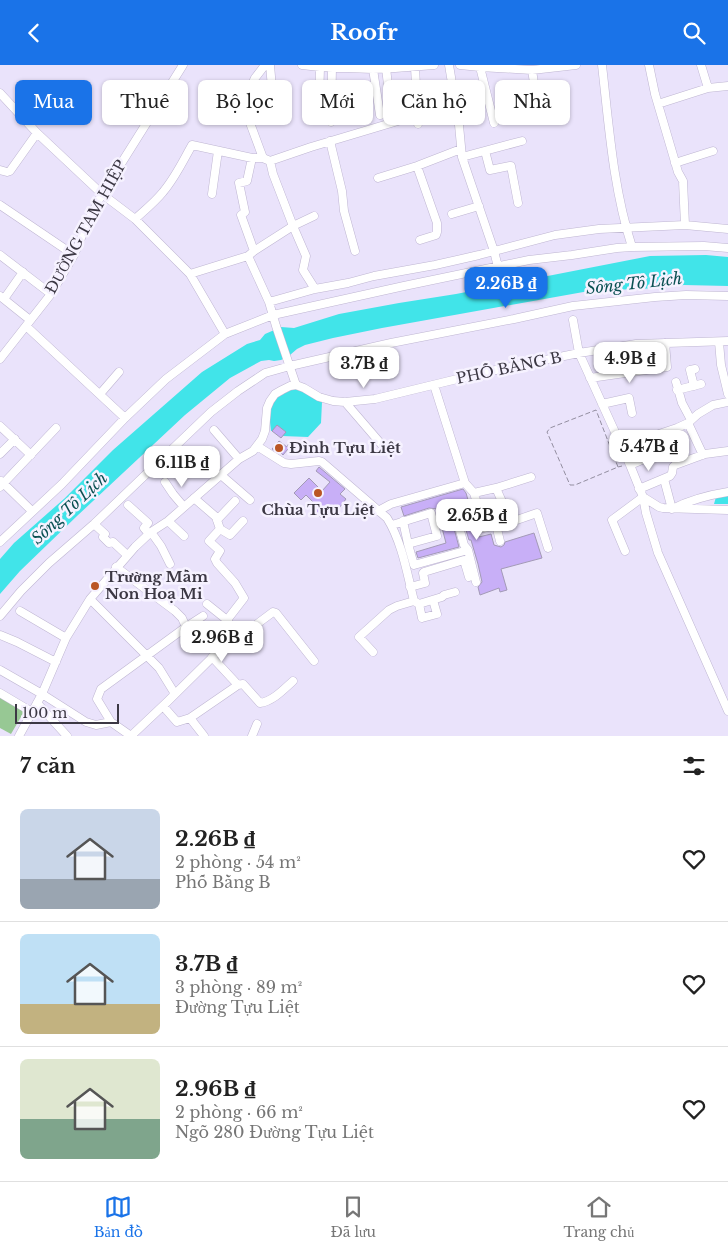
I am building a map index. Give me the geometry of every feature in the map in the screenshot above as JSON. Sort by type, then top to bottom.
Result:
[{"type":"street","name":"ĐƯỜNG TAM HIỆP","points":[[0,359],[51,294],[74,255],[102,194],[182,65]]},
{"type":"street","points":[[265,65],[255,78],[243,104],[306,256],[303,270],[315,289]]},
{"type":"street","points":[[270,65],[271,80]]},
{"type":"street","points":[[302,65],[373,69],[434,65]]},
{"type":"street","points":[[449,65],[462,153],[498,267]]},
{"type":"street","points":[[460,65],[532,70],[576,65]]},
{"type":"street","points":[[602,65],[612,156],[626,228],[632,247]]},
{"type":"street","points":[[649,65],[675,163],[683,181],[685,225]]},
{"type":"street","points":[[701,65],[708,88]]},
{"type":"street","points":[[319,80],[320,67]]},
{"type":"street","points":[[332,67],[332,80]]},
{"type":"street","points":[[415,67],[416,80]]},
{"type":"street","points":[[480,67],[494,123]]},
{"type":"street","points":[[386,68],[387,80]]},
{"type":"street","points":[[373,69],[380,115]]},
{"type":"street","points":[[532,70],[534,80]]},
{"type":"street","points":[[658,104],[708,88],[728,86]]},
{"type":"street","points":[[0,93],[37,133],[102,194],[135,219],[190,274],[225,334]]},
{"type":"street","points":[[135,219],[165,190],[192,145],[252,158],[266,159],[384,125]]},
{"type":"street","points":[[0,170],[10,171],[37,133]]},
{"type":"street","points":[[330,141],[342,191],[344,211],[355,251]]},
{"type":"street","points":[[378,178],[462,153],[485,151],[522,141]]},
{"type":"street","points":[[212,193],[218,151]]},
{"type":"street","points":[[485,151],[490,170],[511,166],[518,203]]},
{"type":"street","points":[[675,163],[713,151]]},
{"type":"street","points":[[19,736],[42,694],[66,638],[90,599],[116,567],[150,533],[168,521],[239,459],[253,451],[262,439],[265,431],[270,401],[275,394],[296,385],[251,254],[241,215],[245,212],[239,183],[247,181],[252,158]]},
{"type":"street","points":[[417,166],[437,223],[436,235],[420,240]]},
{"type":"street","points":[[0,205],[74,255]]},
{"type":"street","points":[[452,213],[479,206]]},
{"type":"street","points":[[190,274],[251,254],[294,226],[314,216]]},
{"type":"street","points":[[269,302],[315,289],[435,265],[555,235],[599,229],[685,225],[728,229]]},
{"type":"street","points":[[1,539],[62,484],[166,379],[225,334],[273,315],[529,260],[632,247],[704,246],[728,248]]},
{"type":"street","points":[[0,255],[51,294]]},
{"type":"street","points":[[23,272],[2,297],[125,419]]},
{"type":"street","points":[[0,616],[21,591],[198,424],[238,391],[265,373],[288,362],[573,306],[686,295],[728,297]]},
{"type":"street","points":[[573,320],[579,353],[636,344],[728,341]]},
{"type":"street","points":[[719,341],[721,365],[726,378],[728,394]]},
{"type":"street","points":[[590,378],[667,367],[665,343]]},
{"type":"street","name":"PHỐ BẰNG B","points":[[296,385],[304,387],[319,397],[332,401],[345,402],[375,399],[486,372],[579,353],[630,464],[643,497],[658,553],[728,711]]},
{"type":"street","points":[[694,369],[690,370],[697,385],[677,386],[703,455]]},
{"type":"street","points":[[100,394],[119,372]]},
{"type":"street","points":[[434,385],[465,483],[474,493],[484,528],[496,525],[500,541]]},
{"type":"street","points":[[602,404],[629,398],[632,413]]},
{"type":"street","points":[[345,402],[382,445]]},
{"type":"street","points":[[630,464],[644,459],[635,442],[677,428],[713,405],[728,402]]},
{"type":"street","points":[[0,426],[31,455]]},
{"type":"street","points":[[32,511],[1,484],[56,429]]},
{"type":"street","points":[[214,430],[239,459]]},
{"type":"street","points":[[0,454],[16,439]]},
{"type":"street","points":[[257,446],[284,463],[322,462],[387,518],[394,528],[420,618],[437,614],[433,600]]},
{"type":"street","points":[[639,489],[670,476],[675,465],[703,455],[728,451]]},
{"type":"street","points":[[221,475],[250,500]]},
{"type":"street","points":[[474,493],[531,477]]},
{"type":"street","points":[[664,479],[672,509]]},
{"type":"street","points":[[165,482],[184,507]]},
{"type":"street","points":[[378,511],[391,504],[465,483]]},
{"type":"street","points":[[496,488],[511,522],[537,513],[548,548]]},
{"type":"street","points":[[672,509],[684,503],[728,492]]},
{"type":"street","points":[[626,551],[612,520],[643,497],[659,507],[672,509],[728,510]]},
{"type":"street","points":[[194,499],[216,517],[220,529],[230,535],[243,521]]},
{"type":"street","points":[[216,520],[235,501]]},
{"type":"street","points":[[128,505],[148,523],[144,528],[161,546],[170,564]]},
{"type":"street","points":[[410,587],[425,583],[424,572],[464,560],[472,580],[468,550],[464,545],[454,509]]},
{"type":"street","points":[[392,525],[431,513],[437,536],[408,544]]},
{"type":"street","points":[[168,521],[184,536]]},
{"type":"street","points":[[402,521],[414,565],[468,550]]},
{"type":"street","points":[[94,524],[105,534],[102,537],[109,543],[112,542],[127,555]]},
{"type":"street","points":[[220,529],[209,541],[220,551],[215,560],[235,583],[244,598],[227,620]]},
{"type":"street","points":[[116,567],[175,611],[186,627]]},
{"type":"street","points":[[373,652],[359,637],[383,614],[398,606],[433,600],[455,592]]},
{"type":"street","points":[[90,599],[159,668],[175,695]]},
{"type":"street","points":[[207,604],[227,620],[236,633]]},
{"type":"street","points":[[20,611],[66,638]]},
{"type":"street","points":[[203,616],[101,689],[97,699],[112,722],[131,736],[175,695],[236,633],[245,633],[273,611],[314,661]]},
{"type":"street","points":[[0,635],[56,662]]},
{"type":"street","points":[[212,657],[238,685]]},
{"type":"street","points":[[0,670],[86,722],[96,725],[112,722]]},
{"type":"street","points":[[163,706],[178,722],[190,718],[238,685],[243,684],[260,703],[264,703],[293,681]]},
{"type":"street","points":[[0,693],[32,712]]},
{"type":"street","points":[[37,703],[67,736]]},
{"type":"street","points":[[190,718],[204,736]]},
{"type":"street","points":[[252,736],[257,724]]},
{"type":"path","points":[[618,467],[596,410],[550,428],[547,432],[570,485],[575,485],[630,464]]},
{"type":"shaded area","points":[[0,696],[25,710],[11,734],[0,728]]},
{"type":"water","name":"Sông Tô Lịch","points":[[706,255],[728,257],[728,286],[684,285],[589,291],[333,338],[305,345],[281,360],[261,361],[230,378],[185,415],[20,571],[0,594],[0,559],[14,543],[65,498],[113,450],[202,372],[247,344],[260,340],[265,334],[281,327],[294,328],[339,314],[456,294],[650,256]]},
{"type":"water","points":[[297,388],[322,402],[321,423],[308,437],[282,436],[271,431],[269,413],[276,395],[280,392]]},
{"type":"water","points":[[728,495],[728,504],[714,504],[716,497]]},
{"type":"building","points":[[277,425],[286,432],[281,438],[272,431]]},
{"type":"building","name":"Đình Tựu Liệt","points":[[279,441],[287,447],[289,443],[294,446],[291,451],[288,449],[283,455],[272,449]]},
{"type":"building","points":[[319,467],[345,489],[340,494],[346,499],[337,511],[334,509],[323,520],[314,511],[318,507],[306,495],[301,500],[294,493],[309,478],[322,491],[330,482],[316,471]]},
{"type":"building","points":[[463,489],[466,493],[479,537],[491,534],[494,545],[501,547],[505,542],[534,533],[542,558],[501,569],[507,590],[500,592],[499,588],[480,595],[478,587],[482,582],[478,564],[459,507],[456,504],[450,505],[449,510],[459,547],[418,558],[416,552],[446,543],[437,509],[429,508],[404,516],[401,507]]},
{"type":"place","name":"Đình Tựu Liệt","points":[[279,448]]},
{"type":"place","name":"Chùa Tựu Liệt","points":[[318,493]]},
{"type":"place","name":"Trường Mầm Non Hoạ Mi","points":[[95,586]]}]
